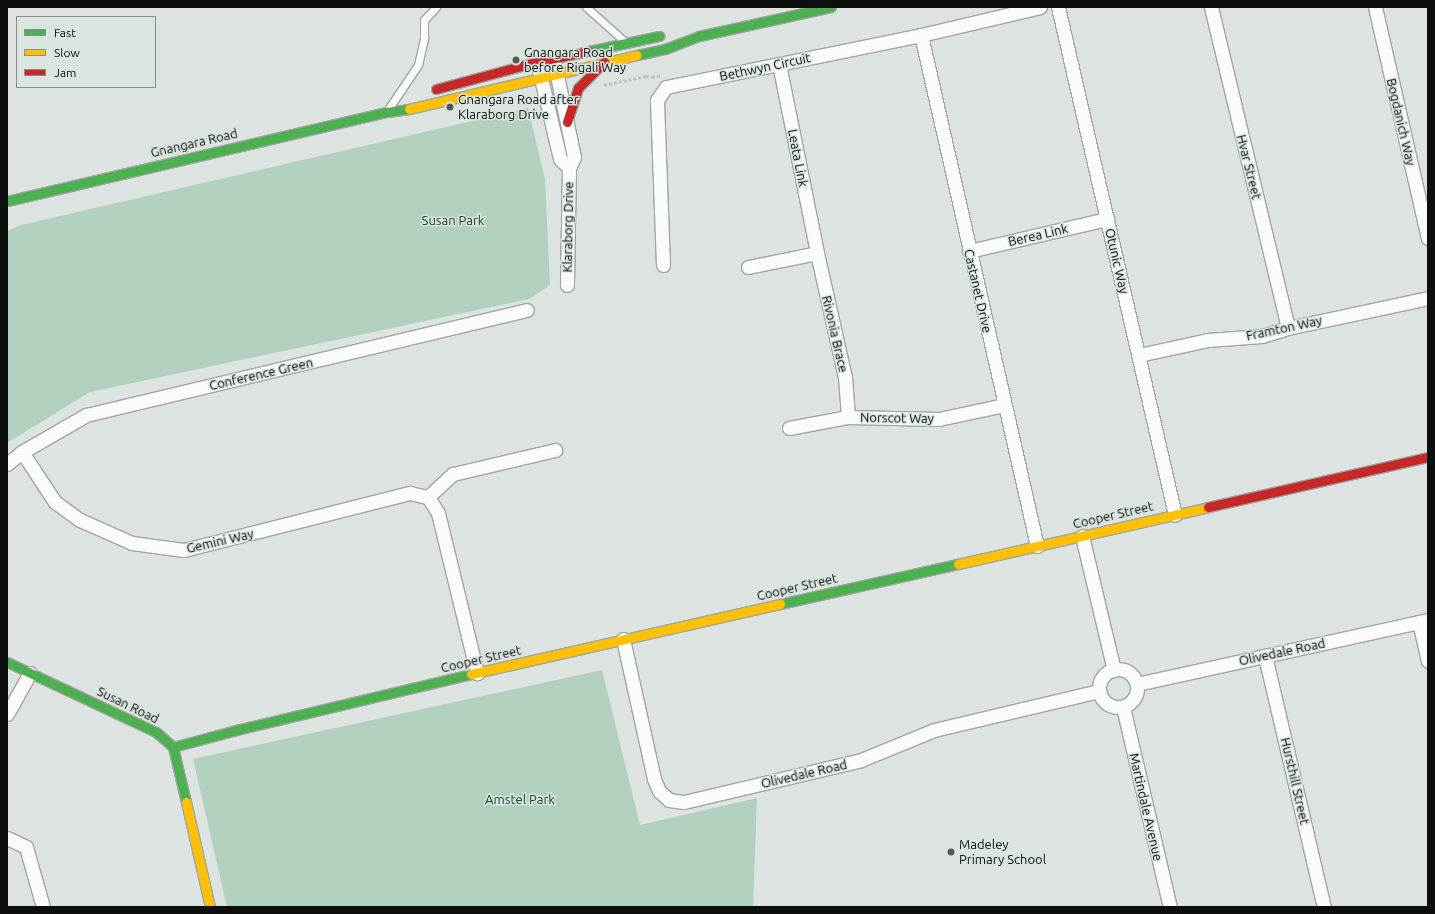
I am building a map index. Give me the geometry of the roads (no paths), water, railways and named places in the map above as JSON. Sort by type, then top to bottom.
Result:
[{"type":"street","name":"Gnangara Road","points":[[7,201],[79,182],[387,112],[420,107],[556,73],[664,49],[699,36],[831,7]]},
{"type":"street","name":"Bethwyn Circuit","points":[[663,265],[657,100],[666,87],[921,35],[1040,7]]},
{"type":"street","name":"Otunic Way","points":[[1058,7],[1175,514]]},
{"type":"street","name":"Hvar Street","points":[[1211,7],[1288,328]]},
{"type":"street","name":"Bogdanich Way","points":[[1375,7],[1428,238]]},
{"type":"street","name":"Castanet Drive","points":[[921,35],[1037,546]]},
{"type":"street","name":"Gnangara Road","points":[[430,90],[536,62],[625,42],[663,36],[699,36]]},
{"type":"street","name":"Klaraborg Drive","points":[[553,58],[574,157],[569,168],[567,285]]},
{"type":"street","name":"Klaraborg Drive","points":[[536,62],[541,77],[560,159],[569,168]]},
{"type":"street","points":[[567,122],[578,88],[604,62]]},
{"type":"street","name":"Leata Link","points":[[779,64],[817,252]]},
{"type":"street","name":"Gnangara Road","points":[[387,112],[404,101]]},
{"type":"street","name":"Berea Link","points":[[969,251],[1107,219]]},
{"type":"street","points":[[748,267],[817,252]]},
{"type":"street","name":"Rivonia Brace","points":[[817,252],[845,377],[848,417]]},
{"type":"street","name":"Framton Way","points":[[1139,356],[1208,340],[1262,336],[1288,328],[1428,298]]},
{"type":"street","name":"Conference Green","points":[[7,464],[22,452],[86,415],[527,310]]},
{"type":"street","name":"Norscot Way","points":[[789,428],[848,417],[938,419],[1004,405]]},
{"type":"street","points":[[477,673],[438,513],[428,497],[453,474],[555,450]]},
{"type":"street","name":"Gemini Way","points":[[22,452],[55,502],[80,520],[132,543],[184,550],[410,493],[428,497]]},
{"type":"street","name":"Cooper Street","points":[[174,747],[240,729],[623,639],[1428,457]]},
{"type":"street","points":[[1082,536],[1114,670]]},
{"type":"street","points":[[1423,621],[1428,662]]},
{"type":"street","name":"Olivedale Road","points":[[1137,684],[1423,621]]},
{"type":"street","name":"Olivedale Road","points":[[623,639],[654,779],[659,790],[669,800],[684,802],[861,760],[934,730],[1099,691]]},
{"type":"street","name":"Hursthill Street","points":[[1265,656],[1324,907]]},
{"type":"street","name":"Susan Road","points":[[7,662],[156,732],[174,747]]},
{"type":"street","points":[[1114,670],[1127,672],[1132,676],[1137,684],[1135,696],[1132,702],[1123,707],[1110,705],[1104,702],[1099,691],[1102,678],[1114,670]]},
{"type":"street","points":[[7,714],[30,673]]},
{"type":"street","name":"Martindale Avenue","points":[[1123,707],[1170,907]]},
{"type":"street","points":[[174,747],[210,907]]},
{"type":"street","points":[[7,838],[26,847],[43,907]]},
{"type":"lane","points":[[387,112],[418,64],[424,38],[424,20],[436,7]]},
{"type":"lane","points":[[586,7],[625,42]]},
{"type":"place","name":"Gnangara Road before Rigali Way","points":[[516,60]]},
{"type":"place","name":"Gnangara Road after Klaraborg Drive","points":[[450,107]]},
{"type":"place","name":"Madeley Primary School","points":[[951,852]]},
{"type":"park label","name":"Susan Park","points":[[453,220]]},
{"type":"park label","name":"Amstel Park","points":[[520,799]]}]
